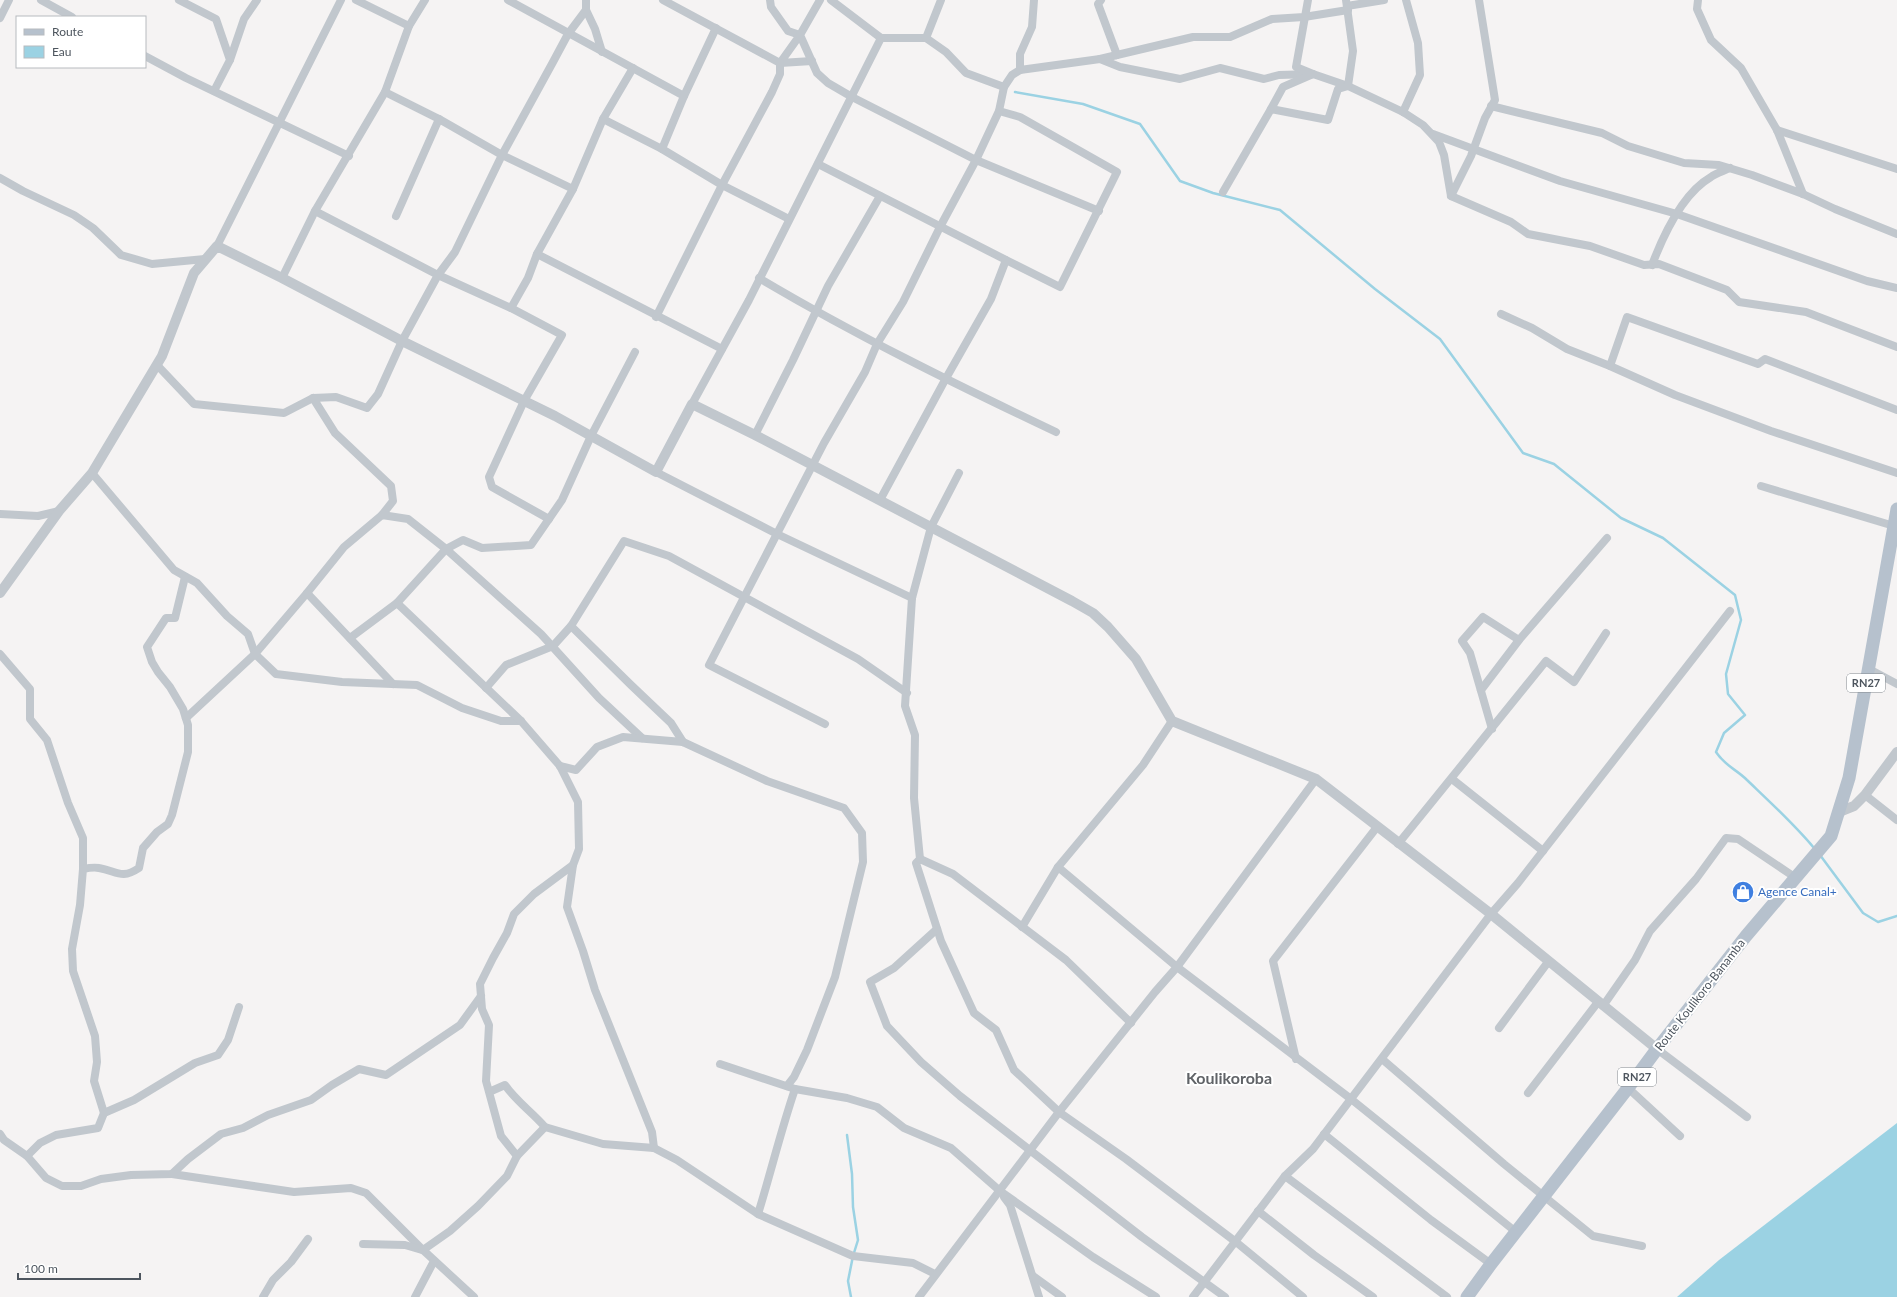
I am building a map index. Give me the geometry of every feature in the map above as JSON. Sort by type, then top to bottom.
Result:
[{"type":"main road","name":"RN27","points":[[1840,812],[1849,778],[1897,509]]},
{"type":"main road","name":"Route Koulikoro-Banamba","points":[[1467,1297],[1657,1049],[1746,936],[1831,836],[1840,812]]},
{"type":"street","points":[[0,18],[9,0]]},
{"type":"street","points":[[41,0],[70,16]]},
{"type":"street","points":[[179,0],[216,19],[230,60]]},
{"type":"street","points":[[214,91],[230,60],[244,19],[257,0]]},
{"type":"street","points":[[0,593],[59,511],[92,474],[157,365],[162,356],[194,273],[217,246],[341,0]]},
{"type":"street","points":[[356,0],[409,26]]},
{"type":"street","points":[[282,278],[315,212],[385,92],[409,26],[425,0]]},
{"type":"street","points":[[508,0],[684,96]]},
{"type":"street","points":[[526,0],[530,11]]},
{"type":"street","points":[[586,0],[586,10],[595,29],[602,52]]},
{"type":"street","points":[[663,0],[780,63],[812,61]]},
{"type":"street","points":[[770,0],[771,7],[788,31],[800,35],[817,73],[828,83],[852,97],[976,160],[1099,212]]},
{"type":"street","points":[[656,317],[722,185],[772,92],[780,74],[780,63],[800,35],[820,0]]},
{"type":"street","points":[[831,0],[882,38],[926,38],[946,52],[966,73],[1004,87]]},
{"type":"street","points":[[926,38],[941,0]]},
{"type":"street","points":[[1020,70],[1020,54],[1032,27],[1034,0]]},
{"type":"street","points":[[1100,0],[1098,4],[1116,55]]},
{"type":"street","points":[[1308,0],[1296,67],[1348,86],[1402,112],[1423,126],[1439,142],[1444,155],[1451,196]]},
{"type":"street","points":[[825,724],[710,666],[777,534],[814,466],[824,443],[865,372],[877,344],[902,302],[976,160],[999,111],[1004,87],[1012,75],[1020,70],[1100,59],[1193,37],[1230,37],[1272,19],[1304,17],[1347,5],[1384,0]]},
{"type":"street","points":[[1402,112],[1420,75],[1418,43],[1406,0]]},
{"type":"street","points":[[1451,196],[1495,100],[1479,0]]},
{"type":"street","points":[[1698,0],[1697,9],[1711,40],[1741,68],[1777,130],[1803,194]]},
{"type":"street","points":[[1347,5],[1353,51],[1348,86]]},
{"type":"street","points":[[157,365],[194,404],[284,413],[313,398],[336,397],[367,408],[378,394],[402,341],[438,275],[455,252],[502,156],[568,34],[586,10]]},
{"type":"street","points":[[662,149],[684,96],[716,28]]},
{"type":"street","points":[[656,472],[759,278],[882,38]]},
{"type":"street","points":[[146,57],[349,156]]},
{"type":"street","points":[[1100,59],[1120,67],[1180,79],[1220,68],[1264,79],[1279,75],[1313,74]]},
{"type":"street","points":[[511,308],[528,278],[537,254],[573,189],[603,119],[633,68]]},
{"type":"street","points":[[1223,192],[1272,109],[1283,87],[1313,74]]},
{"type":"street","points":[[1272,109],[1328,120],[1338,89],[1348,86]]},
{"type":"street","points":[[385,92],[439,120],[502,156],[573,189]]},
{"type":"street","points":[[1491,106],[1602,133],[1628,146],[1684,163],[1719,165],[1730,168],[1803,194],[1835,209],[1897,234]]},
{"type":"street","points":[[818,164],[1060,287],[1099,212],[1117,172],[1020,117],[999,111]]},
{"type":"street","points":[[603,119],[662,149],[722,185],[789,219]]},
{"type":"street","points":[[396,216],[439,120]]},
{"type":"street","points":[[1777,130],[1897,169]]},
{"type":"street","points":[[1430,133],[1560,181],[1677,214],[1866,281],[1897,288]]},
{"type":"street","points":[[1652,265],[1661,241],[1677,214],[1698,186],[1711,176],[1730,168]]},
{"type":"street","points":[[0,178],[74,215],[94,228],[121,256],[152,264],[205,259]]},
{"type":"street","points":[[755,435],[828,286],[880,196]]},
{"type":"street","points":[[1451,196],[1511,222],[1528,234],[1590,246],[1644,265],[1659,264],[1726,290],[1739,302],[1806,312],[1897,347]]},
{"type":"street","points":[[315,212],[438,275],[511,308],[562,335],[524,400],[489,476],[492,487],[549,519]]},
{"type":"street","points":[[217,246],[282,278],[402,341],[524,400],[656,472],[777,534],[912,598]]},
{"type":"street","points":[[537,254],[656,317],[722,349]]},
{"type":"street","points":[[880,500],[991,299],[1006,260]]},
{"type":"street","points":[[759,278],[816,312],[945,380],[1056,432]]},
{"type":"street","points":[[1501,314],[1532,328],[1567,349],[1610,366],[1675,395],[1771,431],[1897,473]]},
{"type":"street","points":[[1610,366],[1628,317],[1758,364],[1765,359],[1897,410]]},
{"type":"street","points":[[350,638],[397,603],[446,549],[463,540],[482,548],[531,545],[562,500],[591,436],[635,352]]},
{"type":"street","points":[[186,718],[255,654],[344,547],[382,515],[393,501],[390,486],[335,433],[313,398]]},
{"type":"street","points":[[692,404],[880,500],[1093,613],[1108,627],[1136,659],[1172,722],[1316,779],[1398,844],[1491,914],[1548,962],[1657,1049],[1747,1117]]},
{"type":"street","points":[[959,473],[931,527],[912,598],[905,706],[915,736],[914,798],[920,859],[916,863],[941,941],[974,1013],[996,1030],[1014,1070],[1060,1112],[1126,1159],[1236,1242],[1303,1297]]},
{"type":"street","points":[[92,474],[174,570],[197,583],[227,616],[248,634],[255,654],[276,674],[342,682],[417,685],[462,708],[501,721],[521,721]]},
{"type":"street","points":[[1761,486],[1894,526]]},
{"type":"street","points":[[0,514],[38,516],[59,511]]},
{"type":"street","points":[[382,515],[408,519],[446,549],[512,607],[553,646],[599,698],[642,738]]},
{"type":"street","points":[[1480,690],[1519,640],[1607,538]]},
{"type":"street","points":[[486,688],[506,665],[553,646],[571,626],[624,541],[669,556],[858,659],[907,693]]},
{"type":"street","points":[[83,869],[99,868],[111,872],[130,874],[139,868],[144,848],[157,832],[168,824],[172,814],[188,752],[188,725],[183,709],[170,687],[152,662],[147,647],[166,618],[175,618],[185,577]]},
{"type":"street","points":[[307,593],[393,684]]},
{"type":"street","points":[[397,603],[521,721],[560,766],[578,802],[579,849],[573,865],[567,907],[595,990],[652,1132],[654,1148]]},
{"type":"street","points":[[1193,1297],[1285,1176],[1312,1149],[1324,1134],[1491,914],[1543,851],[1730,611]]},
{"type":"street","points":[[1492,728],[1470,653],[1462,642],[1483,617],[1519,640]]},
{"type":"street","points":[[571,626],[671,722],[682,742]]},
{"type":"street","points":[[1398,844],[1546,661],[1574,682],[1606,633]]},
{"type":"street","points":[[0,654],[30,689],[30,719],[47,740],[68,803],[83,838],[83,869],[80,905],[72,949],[73,971],[95,1036],[97,1062],[94,1081],[104,1113],[98,1128],[56,1135],[40,1143],[27,1156]]},
{"type":"street","points":[[1869,669],[1897,684]]},
{"type":"street","points":[[1022,927],[1058,866],[1143,765],[1172,722]]},
{"type":"street","points":[[560,766],[576,770],[597,747],[623,737],[682,742],[767,781],[844,808],[862,833],[863,862],[834,976],[807,1050],[794,1077],[787,1086]]},
{"type":"street","points":[[1840,812],[1854,806],[1866,795],[1897,752]]},
{"type":"street","points":[[919,1297],[1030,1150],[1177,967],[1316,779]]},
{"type":"street","points":[[1452,779],[1543,851]]},
{"type":"street","points":[[1866,795],[1897,820]]},
{"type":"street","points":[[1296,1059],[1273,962],[1377,827]]},
{"type":"street","points":[[1528,1093],[1601,1004],[1635,960],[1650,931],[1696,879],[1726,838],[1738,839],[1796,878]]},
{"type":"street","points":[[920,859],[953,874],[1066,960],[1131,1023]]},
{"type":"street","points":[[517,1156],[501,1136],[486,1081],[489,1024],[482,1009],[480,984],[507,933],[514,914],[534,894],[573,865]]},
{"type":"street","points":[[1058,866],[1177,967],[1350,1099],[1516,1232]]},
{"type":"street","points":[[937,929],[894,968],[870,982],[887,1026],[921,1062],[960,1096],[1142,1237],[1226,1297]]},
{"type":"street","points":[[1499,1028],[1548,962]]},
{"type":"street","points":[[172,1174],[188,1159],[221,1134],[243,1128],[268,1115],[311,1100],[332,1085],[359,1069],[386,1075],[460,1025],[481,996]]},
{"type":"street","points":[[104,1113],[134,1100],[195,1063],[218,1055],[228,1040],[239,1007]]},
{"type":"street","points":[[1382,1059],[1504,1164],[1593,1236],[1642,1246]]},
{"type":"street","points":[[720,1064],[795,1089],[847,1098],[877,1107],[904,1128],[951,1148],[1000,1191],[1093,1257],[1156,1297]]},
{"type":"street","points":[[489,1092],[505,1085],[515,1099],[530,1111],[545,1127],[603,1144],[654,1148],[677,1160],[758,1214],[853,1256],[913,1262],[935,1274]]},
{"type":"street","points":[[1628,1088],[1680,1136]]},
{"type":"street","points":[[758,1214],[771,1174],[782,1128],[795,1089]]},
{"type":"street","points":[[423,1250],[450,1231],[478,1206],[507,1176],[517,1156],[545,1127]]},
{"type":"street","points":[[1324,1134],[1431,1220],[1491,1264]]},
{"type":"street","points":[[1,1137],[27,1156],[46,1178],[62,1186],[81,1186],[101,1179],[131,1175],[172,1174],[294,1192],[352,1188],[366,1193],[434,1261],[474,1297]]},
{"type":"street","points":[[1285,1176],[1447,1297]]},
{"type":"street","points":[[1000,1191],[1010,1205],[1039,1297]]},
{"type":"street","points":[[1258,1211],[1314,1255],[1373,1297]]},
{"type":"street","points":[[263,1297],[273,1280],[291,1262],[308,1239]]},
{"type":"street","points":[[363,1244],[405,1245],[423,1250]]},
{"type":"street","points":[[415,1297],[434,1261]]},
{"type":"street","points":[[1032,1276],[1062,1297]]},
{"type":"water","points":[[1897,1123],[1897,1297],[1677,1297],[1719,1260]]},
{"type":"waterway","points":[[1015,92],[1083,104],[1140,124],[1180,181],[1213,193],[1280,210],[1375,289],[1440,339],[1523,453],[1554,464],[1621,518],[1663,538],[1735,595],[1741,620],[1726,674],[1728,694],[1745,715],[1724,733],[1716,752],[1723,761],[1743,776],[1782,813],[1814,848]]},
{"type":"waterway","points":[[1820,855],[1863,913],[1878,922],[1897,916]]},
{"type":"waterway","points":[[847,1135],[852,1174],[853,1207],[858,1240],[848,1281],[851,1297]]},
{"type":"place","name":"Agence Canal+","points":[[1743,892]]},
{"type":"district","name":"Koulikoroba","points":[[1229,1078]]}]
